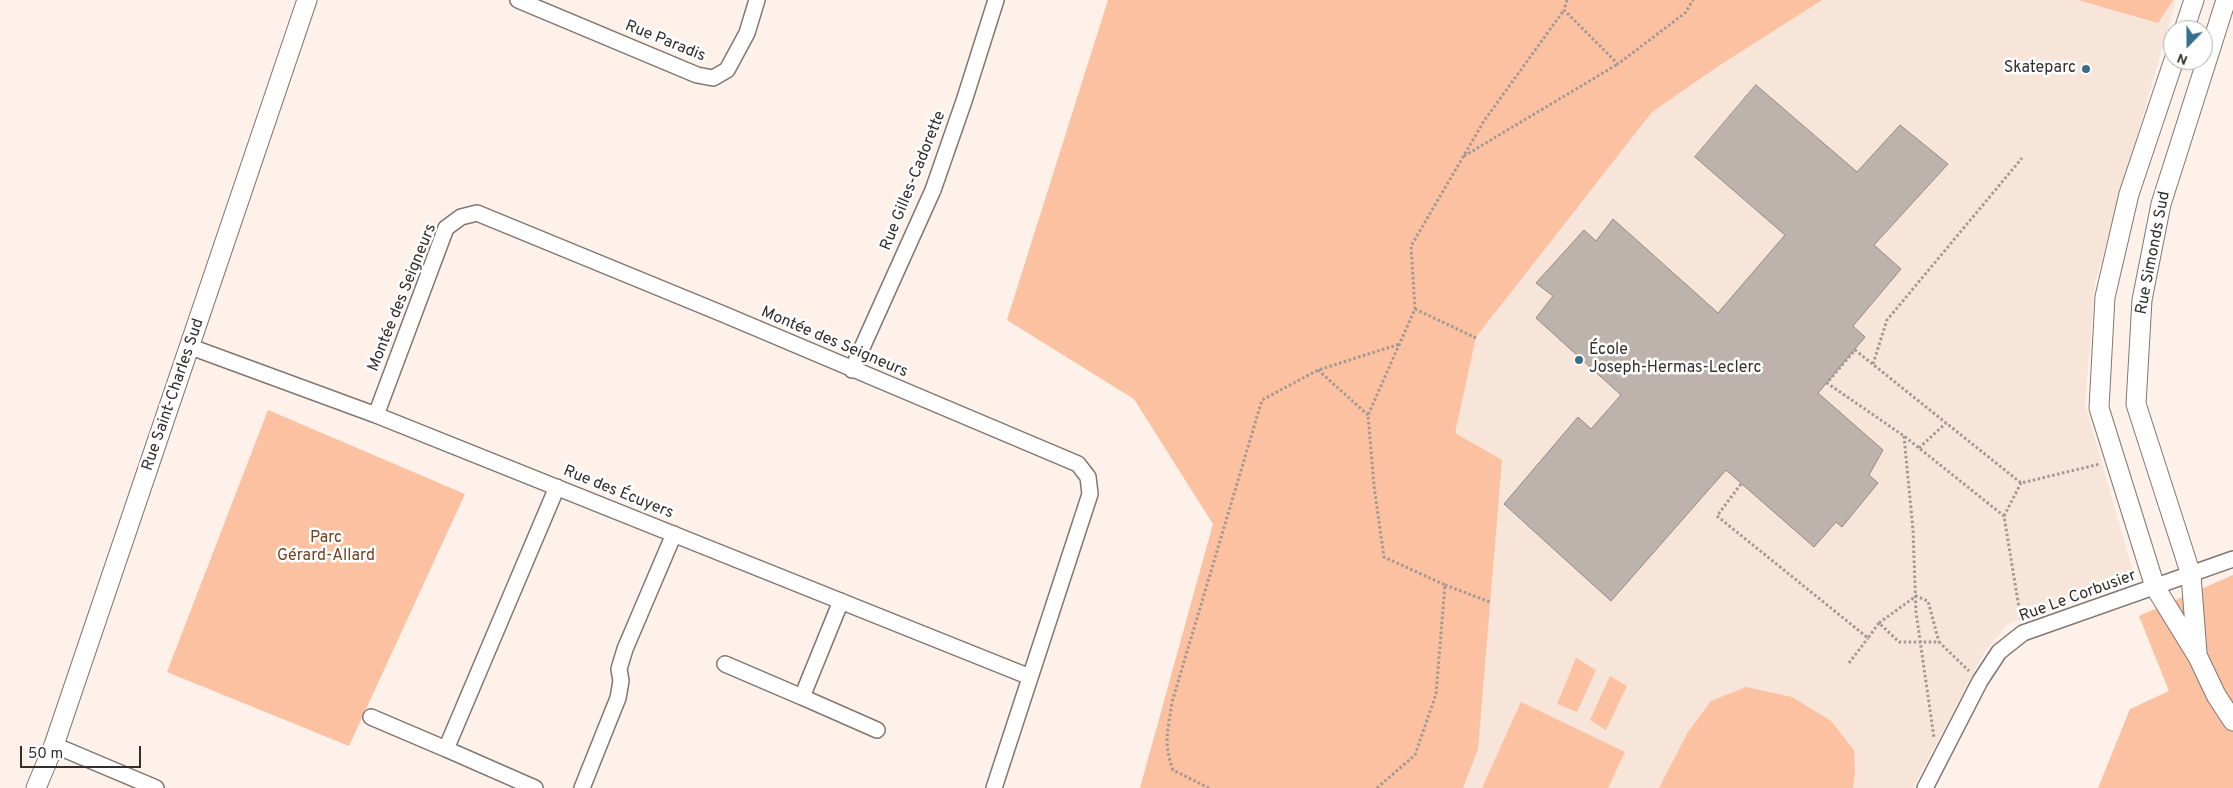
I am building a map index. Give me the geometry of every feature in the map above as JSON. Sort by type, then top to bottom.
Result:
[{"type":"street","name":"Rue Saint-Charles Sud","points":[[36,788],[54,745],[191,347],[307,0]]},
{"type":"street","name":"Rue Paradis","points":[[518,0],[555,7],[697,76],[713,78],[727,70],[731,63],[747,33],[757,0]]},
{"type":"street","name":"Rue Gilles-Cadorette","points":[[852,370],[933,190],[996,0]]},
{"type":"street","points":[[2187,20],[2194,0]]},
{"type":"street","name":"Rue Simonds Sud","points":[[2198,657],[2190,574],[2136,404],[2142,300],[2162,204],[2226,0]]},
{"type":"street","name":"Rue Simonds Sud","points":[[2171,70],[2129,194],[2105,297],[2098,408],[2155,587],[2198,657],[2216,695],[2233,721]]},
{"type":"street","name":"Montée des Seigneurs","points":[[376,415],[446,228],[460,217],[477,213],[1078,464],[1088,476],[1090,494],[994,788]]},
{"type":"street","name":"Rue des Écuyers","points":[[191,347],[376,415],[1030,677]]},
{"type":"street","points":[[446,749],[557,487]]},
{"type":"street","points":[[582,788],[618,698],[621,681],[619,669],[625,649],[674,534]]},
{"type":"street","name":"Rue Le Corbusier","points":[[1925,788],[1980,681],[1999,652],[2023,633],[2233,559]]},
{"type":"street","points":[[802,697],[841,601]]},
{"type":"street","points":[[725,664],[877,730]]},
{"type":"street","points":[[371,718],[535,788]]},
{"type":"street","points":[[54,745],[156,788]]},
{"type":"path","points":[[1490,602],[1445,586],[1384,557],[1374,486],[1368,415],[1415,309],[1411,246],[1484,121],[1564,10],[1567,0]]},
{"type":"path","points":[[1463,157],[1618,64],[1685,13],[1693,0]]},
{"type":"path","points":[[1564,10],[1618,64]]},
{"type":"path","points":[[1873,364],[1887,320],[2022,158]]},
{"type":"path","points":[[1415,309],[1476,338]]},
{"type":"path","points":[[1209,788],[1173,770],[1166,752],[1172,702],[1262,400],[1318,370],[1400,344]]},
{"type":"path","points":[[2004,516],[1904,436],[1827,383],[1855,350],[2021,483]]},
{"type":"path","points":[[1318,370],[1368,415]]},
{"type":"path","points":[[1919,448],[1946,422]]},
{"type":"path","points":[[1904,436],[1913,530],[1916,612],[1938,763]]},
{"type":"path","points":[[2023,633],[2004,516],[2021,483],[2115,460]]},
{"type":"path","points":[[1741,484],[1717,516],[1868,638]]},
{"type":"path","points":[[1377,788],[1415,755],[1436,694],[1445,586]]},
{"type":"path","points":[[1849,663],[1879,623],[1916,596]]},
{"type":"path","points":[[1916,596],[1928,601],[1939,642],[1980,681]]},
{"type":"path","points":[[1879,623],[1899,642],[1939,642]]},
{"type":"shaded area","name":"École Joseph-Hermas-Leclerc","points":[[1108,0],[2176,0],[2170,20],[2163,20],[2163,45],[2095,283],[2085,404],[2135,579],[2008,624],[1984,653],[1913,788],[1140,788],[1213,524],[1134,399],[1007,320]]},
{"type":"green space","points":[[1108,0],[1822,0],[1720,65],[1652,112],[1476,337],[1455,433],[1502,460],[1478,749],[1463,788],[1140,788],[1213,524],[1134,399],[1007,320]]},
{"type":"green space","points":[[2078,0],[2173,0],[2158,23]]},
{"type":"green space","name":"Parc Gérard-Allard","points":[[268,410],[465,494],[349,746],[167,672]]},
{"type":"green space","points":[[2233,575],[2233,788],[2098,788],[2130,709],[2169,691],[2139,616]]},
{"type":"green space","points":[[1576,658],[1596,670],[1577,712],[1557,704]]},
{"type":"green space","points":[[1610,676],[1627,686],[1606,730],[1590,720]]},
{"type":"green space","points":[[1746,687],[1792,697],[1831,721],[1854,750],[1855,772],[1853,788],[1659,788],[1688,732],[1711,701]]},
{"type":"green space","points":[[1521,702],[1625,752],[1608,788],[1482,788]]},
{"type":"building","name":"École Joseph-Hermas-Leclerc","points":[[1756,85],[1857,172],[1900,125],[1948,164],[1874,245],[1901,269],[1853,326],[1865,337],[1818,393],[1883,450],[1869,475],[1878,483],[1842,527],[1836,522],[1814,547],[1726,470],[1611,601],[1504,504],[1578,417],[1591,429],[1621,395],[1536,318],[1553,296],[1536,283],[1584,230],[1596,241],[1613,219],[1718,313],[1785,235],[1695,157]]},
{"type":"place","name":"Skateparc","points":[[2086,69]]},
{"type":"place","name":"École Joseph-Hermas-Leclerc","points":[[1579,360]]}]
